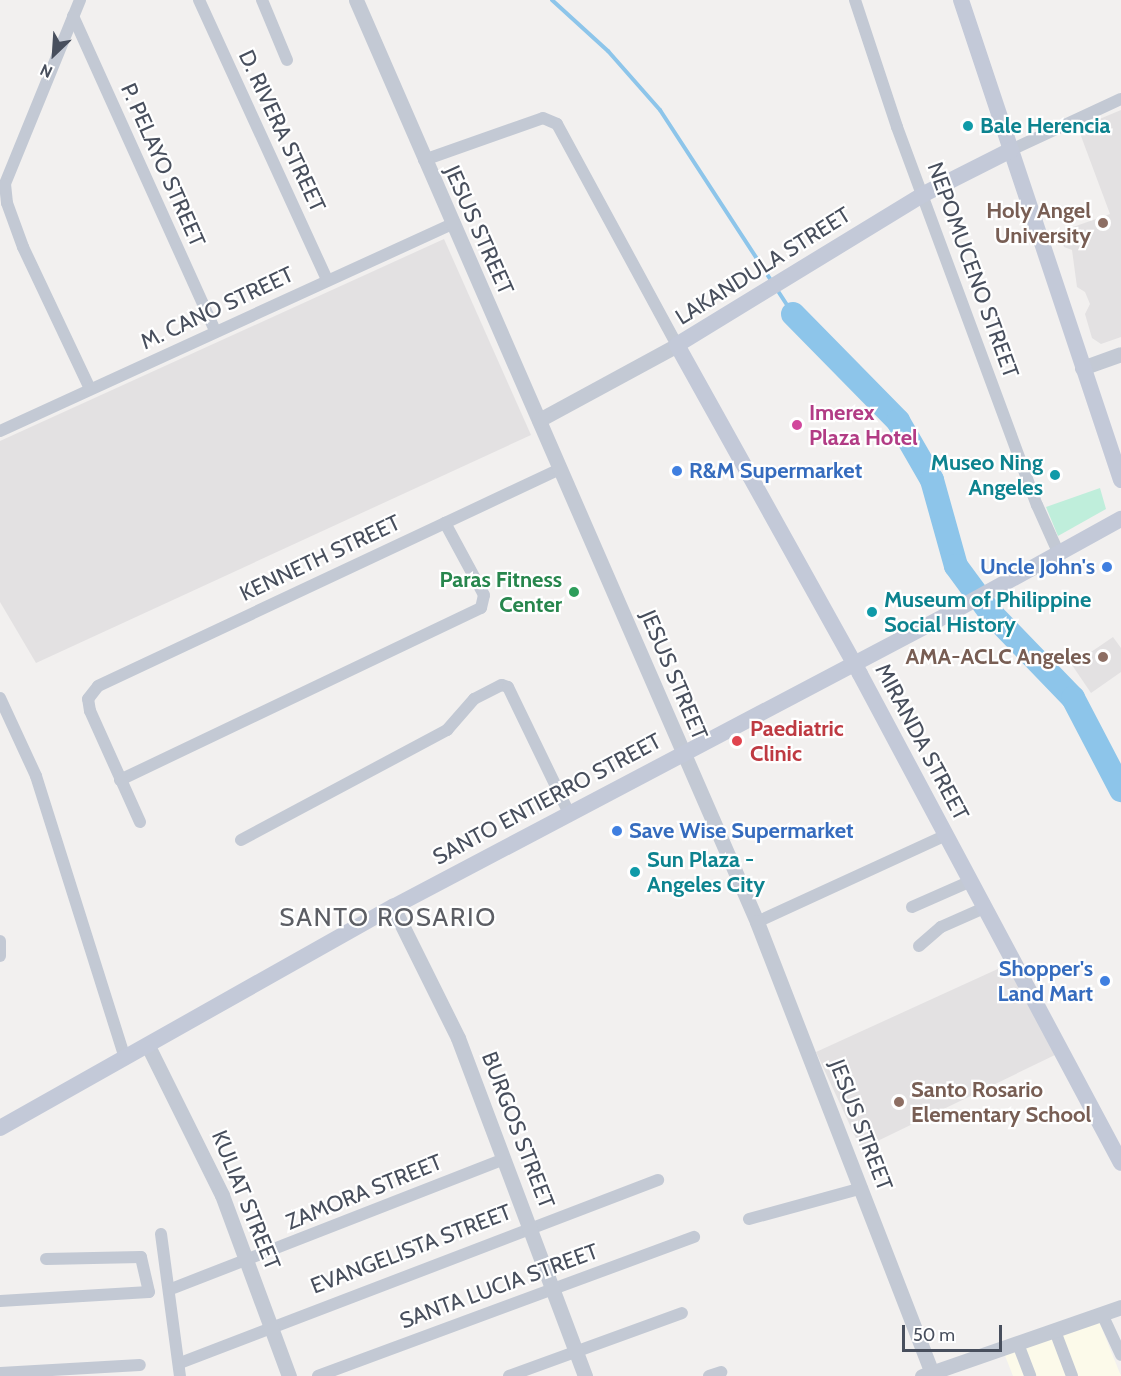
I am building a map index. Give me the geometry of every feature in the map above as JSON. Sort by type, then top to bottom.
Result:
[{"type":"main road","points":[[961,0],[1121,480]]},
{"type":"main road","name":"LAKANDULA STREET","points":[[677,345],[751,303],[787,278],[924,194],[1011,150]]},
{"type":"main road","name":"MIRANDA STREET","points":[[677,345],[854,663],[1121,1163]]},
{"type":"main road","name":"SANTO ENTIERRO STREET","points":[[0,1128],[149,1047],[393,907],[570,815],[682,752],[945,616],[1121,519]]},
{"type":"street","points":[[80,0],[5,184],[7,203],[23,247],[90,389]]},
{"type":"street","name":"D. RIVERA STREET","points":[[199,0],[327,280]]},
{"type":"street","points":[[263,0],[287,60]]},
{"type":"street","name":"JESUS STREET","points":[[356,0],[757,922],[862,1188],[929,1375]]},
{"type":"street","name":"NEPOMUCENO STREET","points":[[855,0],[897,127],[924,194],[1029,483],[1058,552]]},
{"type":"street","name":"P. PELAYO STREET","points":[[73,16],[215,331]]},
{"type":"street","points":[[1011,150],[1121,99]]},
{"type":"street","points":[[424,160],[549,119],[556,124],[677,345]]},
{"type":"street","name":"M. CANO STREET","points":[[0,431],[452,224]]},
{"type":"street","name":"LAKANDULA STREET","points":[[539,420],[677,345]]},
{"type":"street","points":[[1082,368],[1121,354]]},
{"type":"street","name":"KENNETH STREET","points":[[120,780],[88,705],[88,699],[98,686],[560,469]]},
{"type":"street","points":[[140,822],[120,780],[481,608],[484,595],[445,523]]},
{"type":"street","points":[[241,840],[447,730],[474,699],[502,685],[508,687],[570,815]]},
{"type":"street","points":[[0,698],[36,776],[125,1059]]},
{"type":"street","points":[[757,922],[946,835]]},
{"type":"street","points":[[912,907],[969,882]]},
{"type":"street","name":"BURGOS STREET","points":[[393,907],[458,1038],[531,1226],[585,1376]]},
{"type":"street","points":[[919,946],[941,927],[984,908]]},
{"type":"street","points":[[0,942],[0,956]]},
{"type":"street","name":"KULIAT STREET","points":[[149,1047],[196,1135],[248,1262],[290,1376]]},
{"type":"street","name":"ZAMORA STREET","points":[[171,1289],[248,1262],[505,1158]]},
{"type":"street","name":"EVANGELISTA STREET","points":[[180,1363],[272,1325],[658,1180]]},
{"type":"street","points":[[749,1219],[862,1188]]},
{"type":"street","points":[[161,1234],[171,1289],[180,1376]]},
{"type":"street","name":"SANTA LUCIA STREET","points":[[318,1376],[694,1237]]},
{"type":"street","points":[[0,1301],[148,1292],[141,1257],[46,1259]]},
{"type":"street","points":[[929,1375],[1121,1307]]},
{"type":"street","points":[[509,1376],[575,1350],[682,1313]]},
{"type":"street","points":[[1102,1314],[1121,1355]]},
{"type":"street","points":[[1055,1331],[1072,1376]]},
{"type":"street","points":[[1018,1344],[1030,1376]]},
{"type":"street","points":[[0,1373],[140,1365]]},
{"type":"shaded area","name":"Holy Angel University","points":[[1121,110],[1121,337],[1101,344],[1092,338],[1085,314],[1090,304],[1085,292],[1077,287],[1072,250],[1064,247],[1059,232],[1110,214],[1078,128]]},
{"type":"shaded area","points":[[444,239],[531,435],[36,663],[0,602],[0,441]]},
{"type":"shaded area","name":"AMA-ACLC Angeles","points":[[1113,637],[1121,648],[1121,672],[1091,693],[1072,665]]},
{"type":"shaded area","name":"Santo Rosario Elementary School","points":[[1013,962],[1057,1054],[861,1149],[816,1052]]},
{"type":"shaded area","points":[[1098,1319],[1121,1376],[1013,1376],[1004,1353]]},
{"type":"green space","points":[[1100,488],[1106,509],[1058,536],[1046,507]]},
{"type":"waterway","points":[[552,0],[608,51],[660,110],[772,282]]},
{"type":"waterway","points":[[776,288],[793,314]]},
{"type":"waterway","points":[[793,314],[898,421],[932,480],[956,566],[989,611],[1073,698],[1121,790]]},
{"type":"place","name":"Bale Herencia","points":[[968,126]]},
{"type":"place","name":"Holy Angel University","points":[[1103,223]]},
{"type":"place","name":"Imerex Plaza Hotel","points":[[797,425]]},
{"type":"place","name":"R&M Supermarket","points":[[677,471]]},
{"type":"place","name":"Museo Ning Angeles","points":[[1055,475]]},
{"type":"place","name":"Uncle John's","points":[[1107,567]]},
{"type":"place","name":"Paras Fitness Center","points":[[574,592]]},
{"type":"place","name":"Museum of Philippine Social History","points":[[872,612]]},
{"type":"place","name":"AMA-ACLC Angeles","points":[[1103,657]]},
{"type":"place","name":"Paediatric Clinic","points":[[737,741]]},
{"type":"place","name":"Save Wise Supermarket","points":[[617,831]]},
{"type":"place","name":"Sun Plaza - Angeles City","points":[[635,872]]},
{"type":"place","name":"Shopper's Land Mart","points":[[1105,981]]},
{"type":"place","name":"Santo Rosario Elementary School","points":[[899,1102]]},
{"type":"district","name":"SANTO ROSARIO","points":[[388,918]]}]
